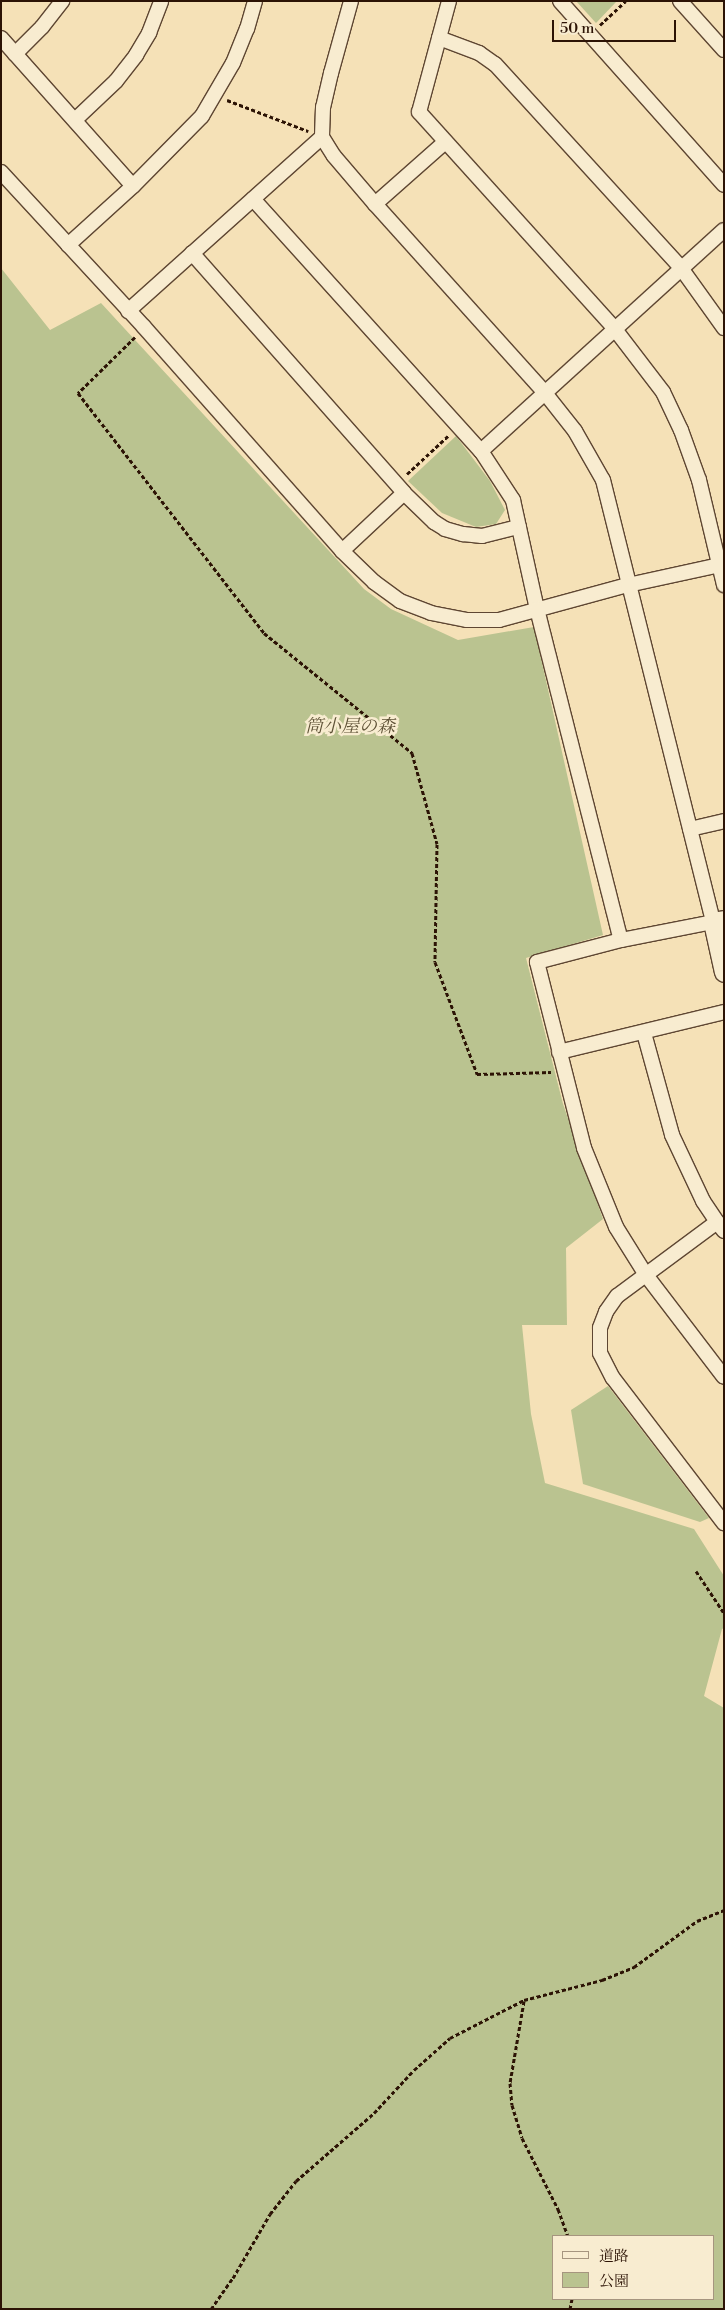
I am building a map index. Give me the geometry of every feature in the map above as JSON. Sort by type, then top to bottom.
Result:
[{"type":"street","points":[[15,54],[42,28],[62,1]]},
{"type":"street","points":[[76,119],[116,81],[136,55],[149,33],[162,1]]},
{"type":"street","points":[[68,245],[133,186],[202,116],[233,63],[247,29],[255,1]]},
{"type":"street","points":[[351,1],[323,107],[322,137],[334,156],[545,393],[575,431],[603,480],[690,829],[718,921],[724,972]]},
{"type":"street","points":[[449,1],[419,112],[614,328],[663,392],[681,430],[699,480],[721,565],[724,585]]},
{"type":"street","points":[[560,1],[724,185]]},
{"type":"street","points":[[680,1],[724,50]]},
{"type":"street","points":[[1,38],[76,119],[133,186]]},
{"type":"street","points":[[439,38],[479,52],[495,64],[681,268],[724,328]]},
{"type":"street","points":[[128,311],[322,137]]},
{"type":"street","points":[[376,204],[445,142]]},
{"type":"street","points":[[1,172],[144,327],[342,551],[374,582],[400,601],[431,613],[467,620],[499,620],[628,585],[721,565]]},
{"type":"street","points":[[253,199],[481,451],[513,500],[537,609],[621,940]]},
{"type":"street","points":[[481,451],[614,328],[724,230]]},
{"type":"street","points":[[192,253],[400,488],[434,522],[445,529],[463,534],[482,536],[519,527]]},
{"type":"street","points":[[342,551],[400,488]]},
{"type":"street","points":[[690,829],[724,821]]},
{"type":"street","points":[[718,921],[621,940],[538,962],[584,1148],[616,1227],[646,1275],[724,1377]]},
{"type":"street","points":[[559,1052],[644,1033],[724,1012]]},
{"type":"street","points":[[644,1033],[672,1135],[703,1201],[720,1227],[646,1275],[618,1296],[606,1312],[600,1328],[600,1353],[613,1378],[724,1522]]},
{"type":"path","points":[[589,35],[626,1]]},
{"type":"path","points":[[215,95],[322,137]]},
{"type":"path","points":[[144,327],[78,393],[264,633],[412,753],[437,844],[435,962],[477,1074],[565,1072]]},
{"type":"path","points":[[400,488],[458,427]]},
{"type":"path","points":[[696,1571],[724,1613]]},
{"type":"path","points":[[211,2309],[233,2278],[270,2214],[296,2181],[374,2113],[414,2070],[450,2038],[524,2000],[602,1980],[634,1967],[697,1921],[724,1910]]},
{"type":"path","points":[[524,2000],[510,2083],[512,2105],[522,2138],[558,2209],[568,2235]]},
{"type":"green space","points":[[576,1],[617,1],[596,23]]},
{"type":"green space","name":"筒小屋の森","points":[[1,268],[50,330],[101,303],[364,589],[391,609],[458,640],[534,627],[603,935],[526,958],[563,1104],[603,1219],[566,1248],[567,1325],[522,1325],[531,1414],[545,1483],[694,1529],[724,1576],[724,1628],[722,1629],[704,1696],[724,1708],[724,2309],[1,2309]]},
{"type":"green space","points":[[456,436],[490,481],[505,510],[496,524],[476,527],[442,513],[408,481]]},
{"type":"green space","points":[[608,1386],[709,1518],[700,1522],[583,1484],[571,1410]]}]
